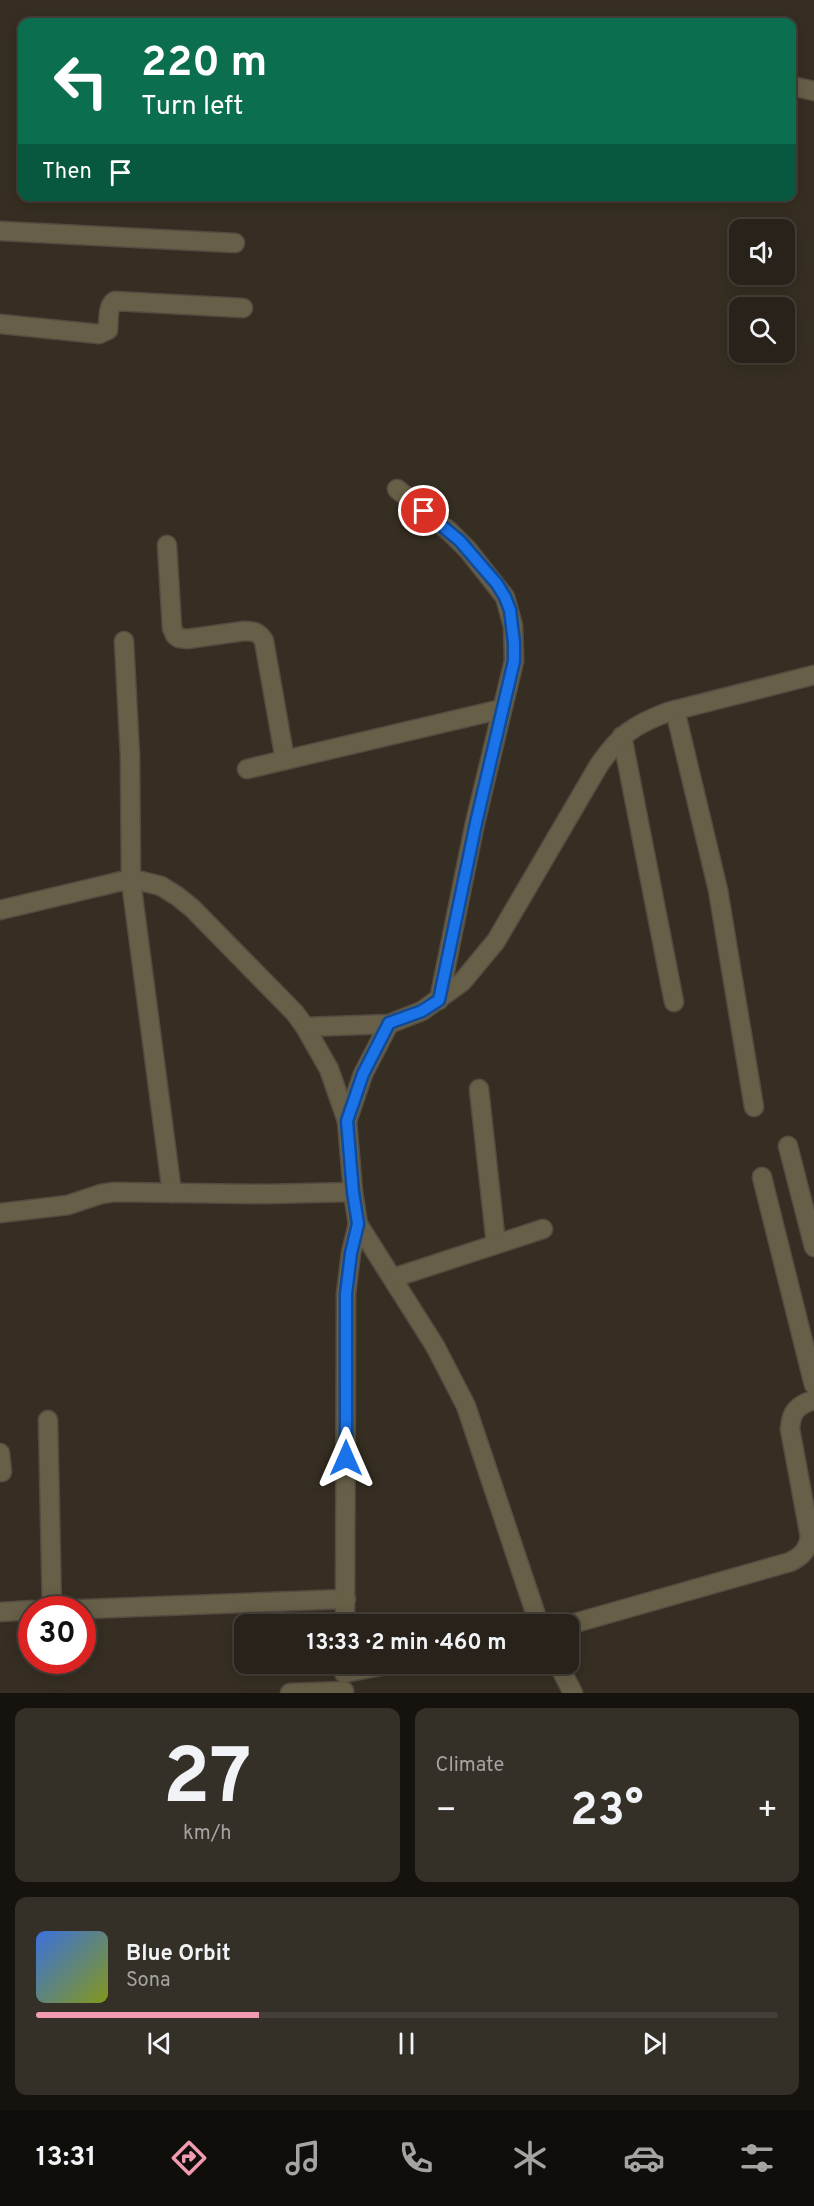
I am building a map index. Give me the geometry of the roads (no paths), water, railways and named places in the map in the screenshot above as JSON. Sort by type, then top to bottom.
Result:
[{"type":"street","points":[[796,87],[814,91]]},
{"type":"street","points":[[0,231],[235,243]]},
{"type":"street","points":[[0,324],[99,334],[108,330],[111,303],[115,301],[243,308]]},
{"type":"street","points":[[397,489],[460,541],[505,597],[513,626],[514,661],[476,823],[439,1000]]},
{"type":"street","points":[[167,545],[172,628],[175,635],[187,639],[254,631],[260,634],[264,641],[285,760]]},
{"type":"street","points":[[124,641],[130,756],[131,881],[172,1192]]},
{"type":"street","points":[[305,1027],[389,1023],[422,1011],[462,982],[496,941],[599,765],[622,736],[648,719],[675,710],[814,675]]},
{"type":"street","points":[[247,769],[502,710]]},
{"type":"street","points":[[675,710],[718,890],[754,1107]]},
{"type":"street","points":[[622,736],[674,1002]]},
{"type":"street","points":[[0,910],[122,881],[141,881],[161,886],[192,908],[295,1012],[329,1069],[347,1121],[358,1224],[346,1294],[345,1614]]},
{"type":"street","points":[[347,1121],[363,1074],[389,1023]]},
{"type":"street","points":[[479,1089],[496,1244]]},
{"type":"street","points":[[788,1146],[814,1247]]},
{"type":"street","points":[[762,1177],[814,1385]]},
{"type":"street","points":[[0,1214],[69,1205],[114,1192],[265,1194],[353,1192]]},
{"type":"street","points":[[358,1224],[435,1346],[466,1406],[536,1614]]},
{"type":"street","points":[[393,1278],[543,1229]]},
{"type":"street","points":[[579,1622],[790,1562],[801,1556],[808,1549],[810,1537],[790,1429],[791,1416],[797,1407],[814,1400]]},
{"type":"street","points":[[48,1420],[52,1596]]},
{"type":"street","points":[[0,1453],[2,1472]]},
{"type":"street","points":[[96,1609],[346,1599]]},
{"type":"street","points":[[0,1612],[18,1611]]},
{"type":"street","points":[[290,1693],[362,1674]]},
{"type":"street","points":[[563,1674],[573,1693]]}]
